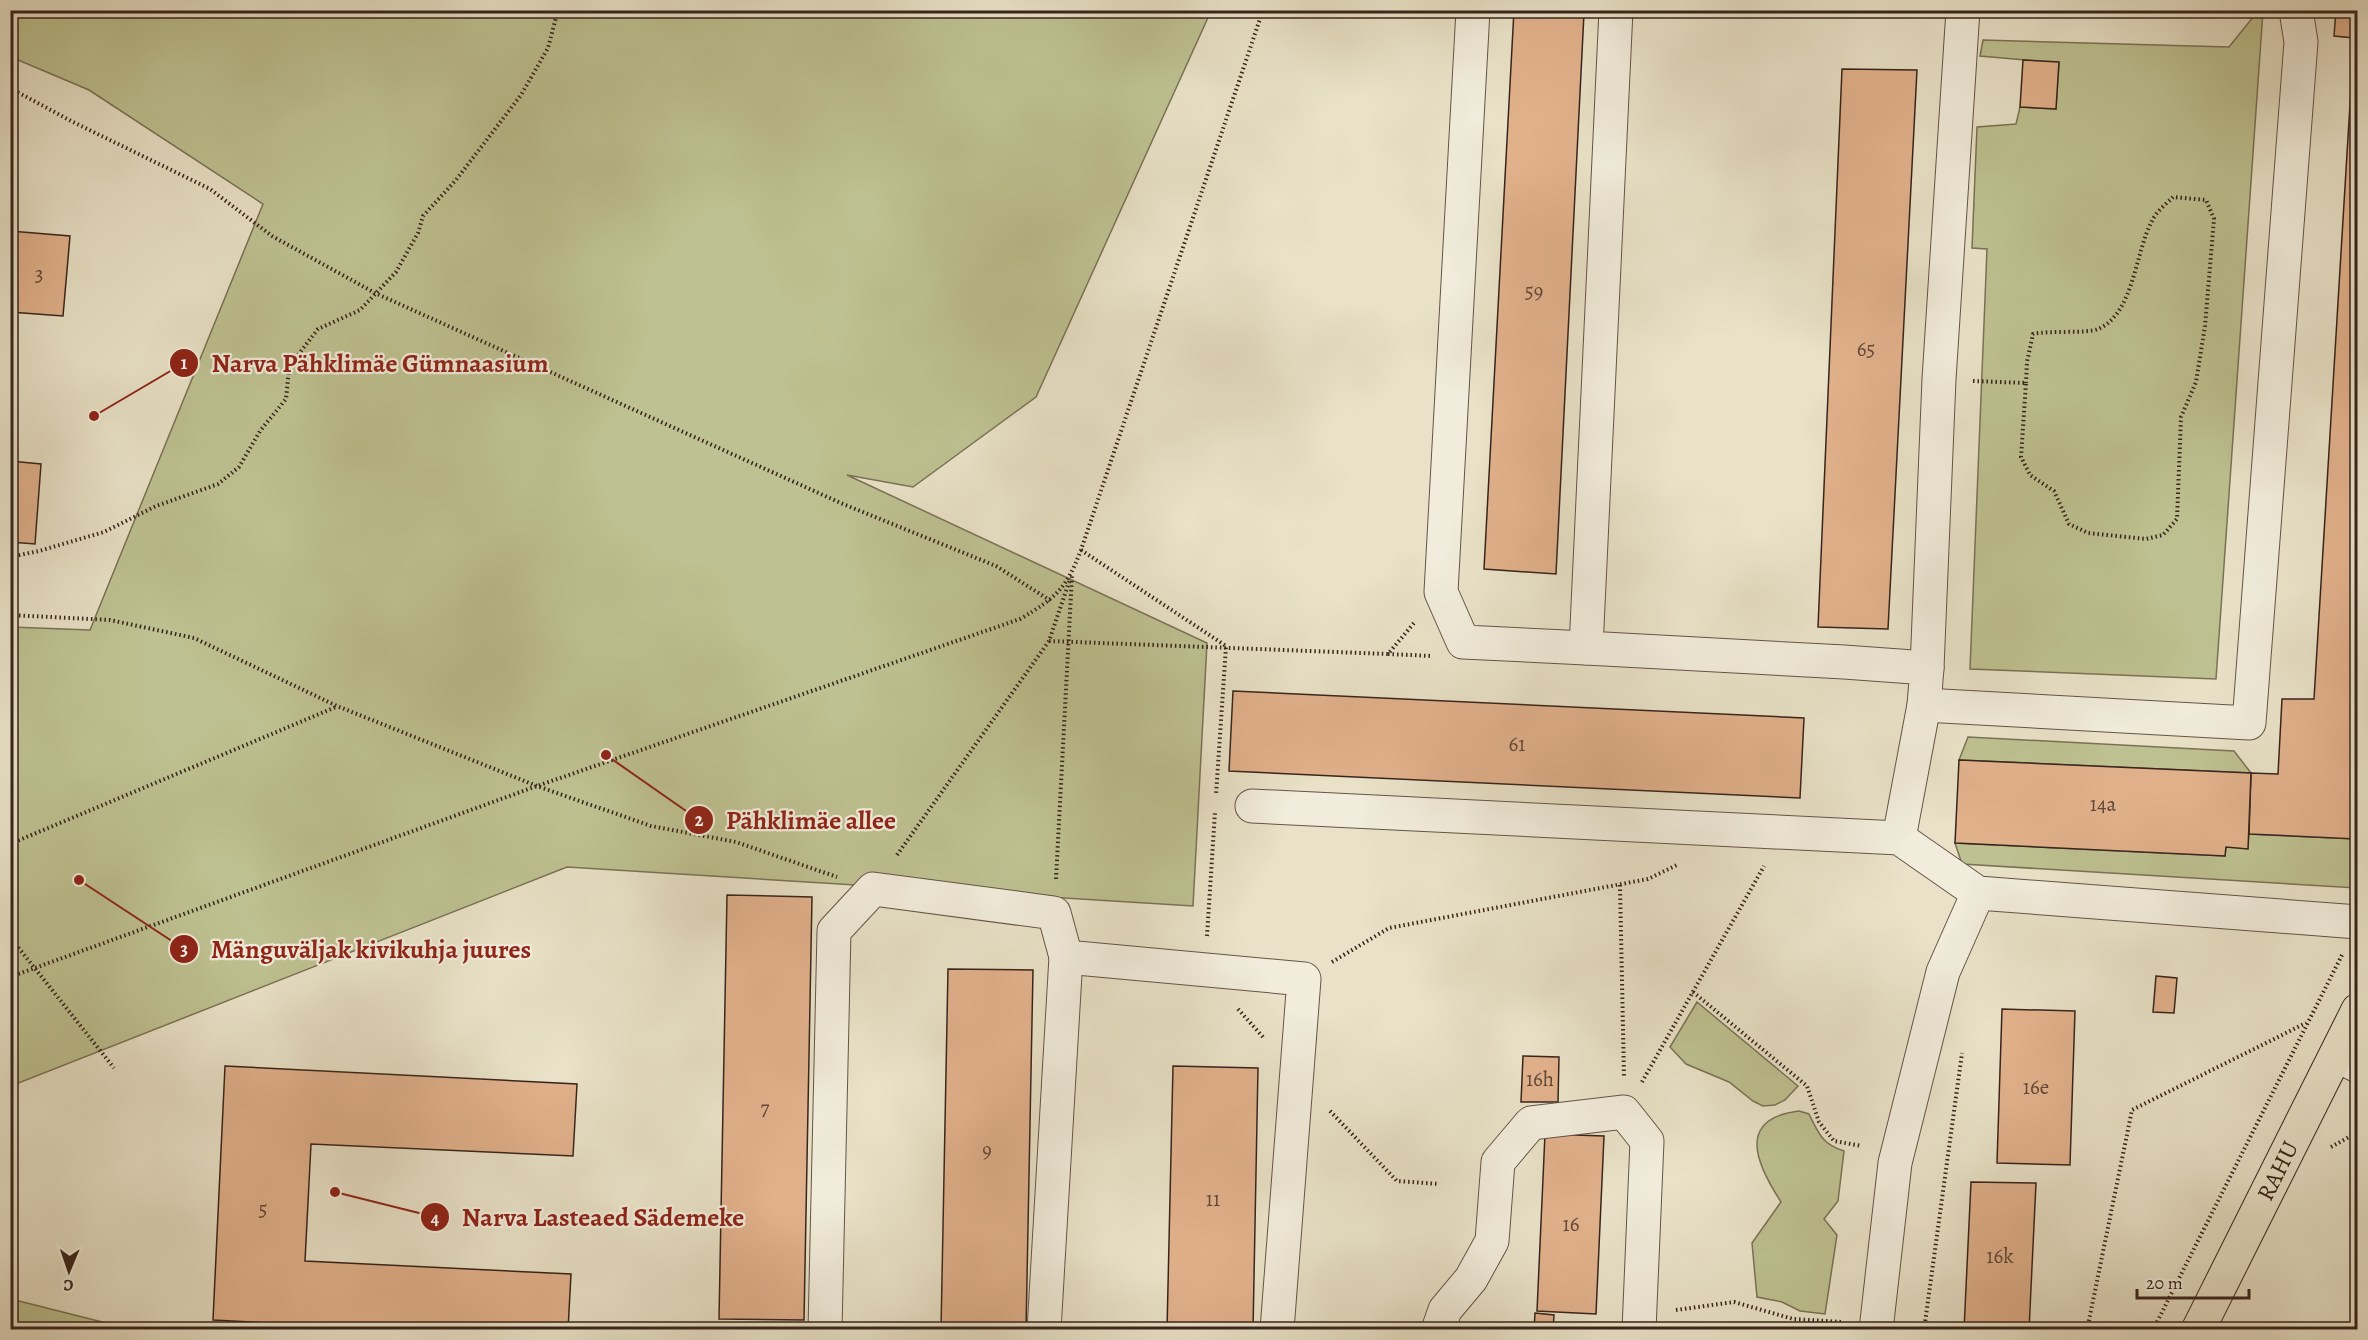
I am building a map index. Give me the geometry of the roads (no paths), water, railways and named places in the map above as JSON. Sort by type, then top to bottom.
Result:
[{"type":"main road","name":"RAHU","points":[[2198,1329],[2347,1061],[2358,1010]]},
{"type":"street","points":[[1473,10],[1441,592],[1462,642],[1927,668]]},
{"type":"street","points":[[1586,648],[1616,10]]},
{"type":"street","points":[[1899,838],[1924,705],[1927,668],[1939,379],[1964,10]]},
{"type":"street","points":[[1924,705],[2249,723],[2301,42],[2296,10]]},
{"type":"street","points":[[1252,806],[1899,838],[1978,893],[2352,933]]},
{"type":"street","points":[[825,1329],[834,931],[873,889],[1054,913],[1066,957],[1044,1329]]},
{"type":"street","points":[[1876,1327],[1898,1151],[1943,972],[1978,893]]},
{"type":"street","points":[[1066,957],[1304,980],[1277,1329]]},
{"type":"street","points":[[1438,1329],[1445,1310],[1471,1280],[1492,1241],[1498,1162],[1531,1123],[1624,1112],[1647,1141],[1640,1322]]},
{"type":"place","name":"Narva Pähklimäe Gümnaasium","points":[[94,416]]},
{"type":"place","name":"Pähklimäe allee","points":[[606,755]]},
{"type":"place","name":"Mänguväljak kivikuhja juures","points":[[79,880]]},
{"type":"place","name":"Narva Lasteaed Sädemeke","points":[[335,1192]]}]
